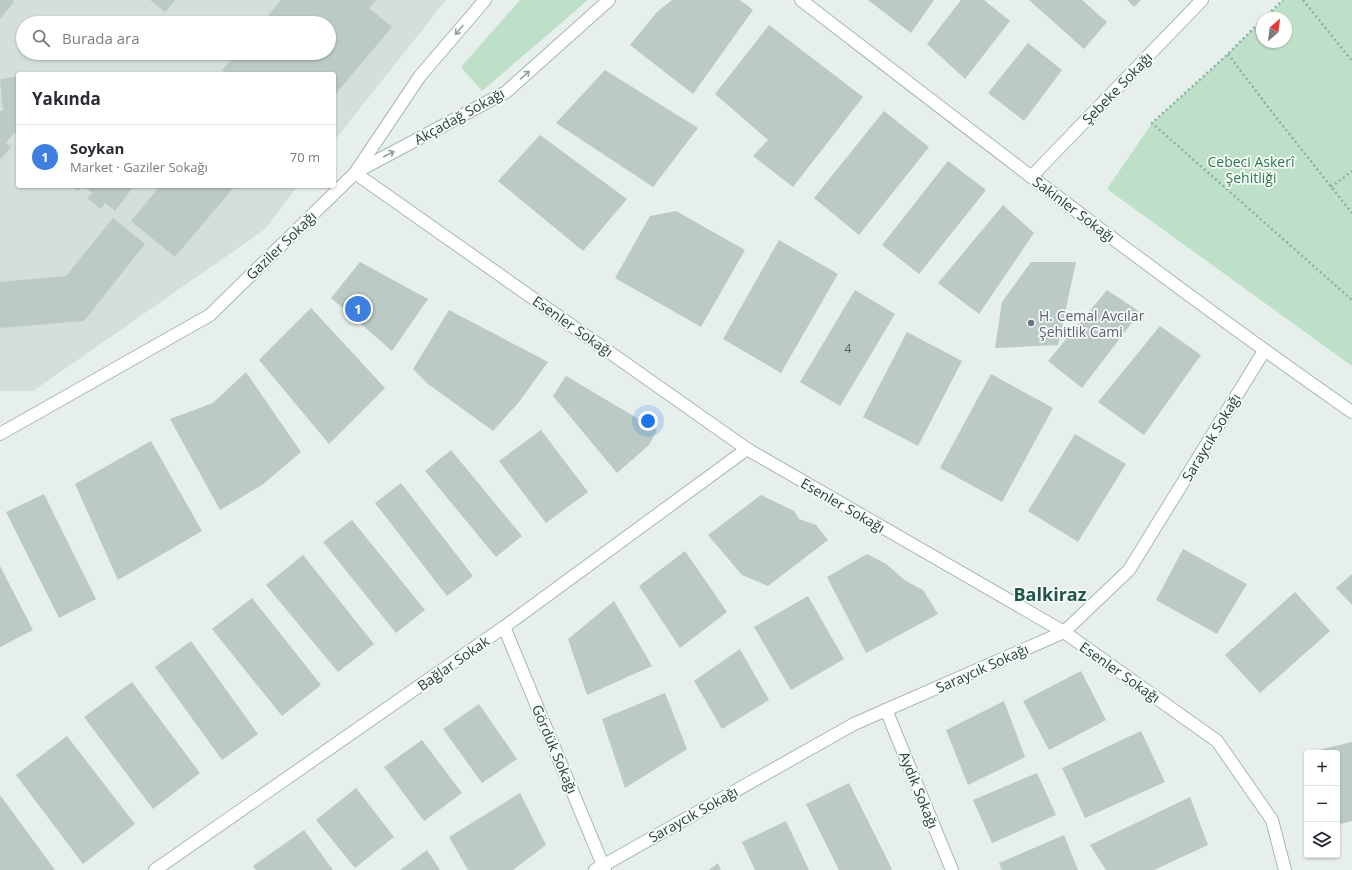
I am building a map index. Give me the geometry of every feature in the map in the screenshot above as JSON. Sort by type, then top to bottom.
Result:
[{"type":"street","name":"Gaziler Sokağı","points":[[0,434],[210,315],[355,173],[420,76],[485,0]]},
{"type":"street","name":"Akçadağ Sokağı","points":[[355,173],[506,92],[609,0]]},
{"type":"street","name":"Sakinler Sokağı","points":[[801,0],[1032,177],[1264,350],[1352,412]]},
{"type":"street","name":"Şebeke Sokağı","points":[[1032,177],[1202,0]]},
{"type":"street","name":"Esenler Sokağı","points":[[355,173],[747,449],[1064,632],[1217,741],[1272,820],[1285,870]]},
{"type":"street","name":"Saraycık Sokağı","points":[[601,868],[847,728],[1064,632],[1129,570],[1264,350]]},
{"type":"street","name":"Gaziler Sokağı","points":[[0,427],[19,424]]},
{"type":"street","name":"Bağlar Sokak","points":[[155,870],[504,627],[747,449]]},
{"type":"street","name":"Gördük Sokağı","points":[[504,627],[601,868]]},
{"type":"street","name":"Aydık Sokağı","points":[[886,710],[952,870]]},
{"type":"path","points":[[1270,12],[1283,0]]},
{"type":"path","points":[[1302,0],[1352,61]]},
{"type":"path","points":[[1256,26],[1228,54],[1152,123],[1352,300]]},
{"type":"path","points":[[1228,54],[1352,213]]},
{"type":"path","points":[[1331,187],[1352,172]]},
{"type":"shaded area","points":[[0,0],[446,0],[336,138],[336,72],[16,72],[16,188],[296,188],[264,230],[33,391],[0,391]]},
{"type":"green space","points":[[520,0],[588,0],[482,91],[461,67]]},
{"type":"green space","name":"Cebeci Askerî Şehitliği","points":[[1283,0],[1352,0],[1352,366],[1107,189],[1152,123],[1228,54],[1256,26],[1256,48],[1292,48],[1292,12],[1270,12]]},
{"type":"building","points":[[0,0],[12,0],[14,2],[0,19]]},
{"type":"building","points":[[150,0],[175,0],[165,12]]},
{"type":"building","points":[[281,0],[376,0],[369,8],[392,27],[336,94],[336,72],[224,72],[222,70],[231,60],[336,60],[336,16],[268,16]]},
{"type":"building","points":[[672,0],[740,0],[753,10],[693,94],[630,45],[657,12]]},
{"type":"building","points":[[868,0],[934,0],[911,33]]},
{"type":"building","points":[[961,0],[984,0],[1010,21],[965,79],[927,44]]},
{"type":"building","points":[[1029,0],[1082,0],[1107,22],[1084,49]]},
{"type":"building","points":[[1127,0],[1141,0],[1134,7]]},
{"type":"building","points":[[769,25],[863,97],[793,187],[753,156],[768,140],[715,94]]},
{"type":"building","points":[[1028,43],[1062,70],[1024,121],[988,93]]},
{"type":"building","points":[[605,70],[698,128],[653,187],[556,123]]},
{"type":"building","points":[[16,77],[16,134],[14,133],[6,143],[11,147],[0,160],[0,111],[3,111],[0,79]]},
{"type":"building","points":[[884,111],[929,147],[859,235],[814,198]]},
{"type":"building","points":[[540,135],[627,199],[583,251],[498,181]]},
{"type":"building","points":[[948,161],[986,190],[919,274],[882,245]]},
{"type":"building","points":[[86,188],[132,188],[115,211],[105,203],[101,209],[87,198],[92,193]]},
{"type":"building","points":[[158,188],[233,188],[175,257],[131,221]]},
{"type":"building","points":[[1003,205],[1034,233],[979,314],[938,283]]},
{"type":"building","points":[[676,211],[745,250],[701,327],[615,278],[650,216]]},
{"type":"building","points":[[113,218],[145,244],[84,321],[0,328],[0,282],[66,276]]},
{"type":"building","points":[[779,240],[838,274],[781,373],[723,339]]},
{"type":"building","points":[[360,262],[428,299],[392,351],[331,298]]},
{"type":"building","name":"H. Cemal Avcılar Şehitlik Cami","points":[[1031,262],[1076,262],[1058,345],[995,348],[1002,302]]},
{"type":"building","points":[[855,290],[895,314],[840,406],[800,382]]},
{"type":"building","points":[[1107,290],[1140,312],[1082,388],[1048,361]]},
{"type":"building","points":[[311,308],[385,388],[329,444],[259,360]]},
{"type":"building","points":[[449,310],[548,362],[519,402],[493,431],[428,384],[413,369]]},
{"type":"building","points":[[1160,326],[1201,355],[1144,435],[1098,402]]},
{"type":"building","points":[[907,332],[962,361],[918,446],[863,417]]},
{"type":"building","points":[[246,372],[301,452],[262,485],[220,510],[170,419],[213,403]]},
{"type":"building","points":[[991,374],[1053,408],[1002,502],[940,468]]},
{"type":"building","points":[[566,376],[657,430],[649,445],[617,473],[553,396]]},
{"type":"building","points":[[541,430],[588,492],[546,523],[499,461]]},
{"type":"building","points":[[1075,434],[1126,464],[1078,542],[1028,511]]},
{"type":"building","points":[[151,441],[202,531],[118,580],[75,484]]},
{"type":"building","points":[[451,450],[522,536],[496,557],[425,471]]},
{"type":"building","points":[[401,483],[473,576],[447,596],[375,503]]},
{"type":"building","points":[[44,494],[96,599],[59,618],[6,512]]},
{"type":"building","points":[[761,495],[794,511],[799,519],[816,525],[828,540],[768,586],[742,575],[708,535]]},
{"type":"building","points":[[352,520],[425,610],[396,633],[323,542]]},
{"type":"building","points":[[1183,549],[1247,584],[1217,634],[1156,600]]},
{"type":"building","points":[[685,551],[727,612],[680,648],[639,586]]},
{"type":"building","points":[[867,554],[886,564],[906,581],[923,590],[938,614],[866,653],[827,577]]},
{"type":"building","points":[[303,555],[374,644],[338,672],[266,585]]},
{"type":"building","points":[[0,566],[33,630],[0,647]]},
{"type":"building","points":[[1352,574],[1352,605],[1336,588]]},
{"type":"building","points":[[1295,592],[1330,631],[1260,693],[1225,655]]},
{"type":"building","points":[[808,596],[844,659],[791,690],[754,627]]},
{"type":"building","points":[[252,598],[321,685],[282,716],[212,629]]},
{"type":"building","points":[[614,601],[652,666],[587,695],[568,639]]},
{"type":"building","points":[[191,641],[258,734],[222,760],[155,667]]},
{"type":"building","points":[[740,649],[769,700],[722,729],[694,681]]},
{"type":"building","points":[[1081,671],[1106,720],[1049,750],[1023,701]]},
{"type":"building","points":[[132,682],[200,773],[153,809],[84,717]]},
{"type":"building","points":[[665,693],[687,749],[625,788],[602,719]]},
{"type":"building","points":[[1004,701],[1025,757],[968,785],[946,730]]},
{"type":"building","points":[[479,704],[517,759],[482,783],[443,729]]},
{"type":"building","points":[[1141,731],[1165,782],[1085,818],[1062,768]]},
{"type":"building","points":[[67,736],[135,824],[83,864],[16,775]]},
{"type":"building","points":[[422,740],[462,793],[424,821],[384,767]]},
{"type":"building","points":[[1352,742],[1352,821],[1340,824],[1340,750],[1318,750]]},
{"type":"building","points":[[1037,773],[1056,815],[992,843],[973,800]]},
{"type":"building","points":[[849,783],[892,869],[890,870],[839,870],[806,804]]},
{"type":"building","points":[[356,788],[394,837],[355,868],[316,820]]},
{"type":"building","points":[[520,793],[546,845],[513,870],[468,870],[449,837]]},
{"type":"building","points":[[0,795],[55,870],[0,870]]},
{"type":"building","points":[[1190,797],[1208,845],[1154,870],[1106,870],[1090,845]]},
{"type":"building","points":[[786,821],[809,870],[755,870],[742,842]]},
{"type":"building","points":[[304,830],[333,870],[256,870],[253,866]]},
{"type":"building","points":[[1064,835],[1078,870],[1002,870],[999,863]]},
{"type":"building","points":[[427,850],[440,870],[400,870]]},
{"type":"building","points":[[718,863],[721,870],[709,870]]},
{"type":"place","name":"Soykan","points":[[358,309]]},
{"type":"place","name":"H. Cemal Avcılar Şehitlik Cami","points":[[1031,323]]},
{"type":"district","name":"Balkiraz","points":[[1050,594]]}]
